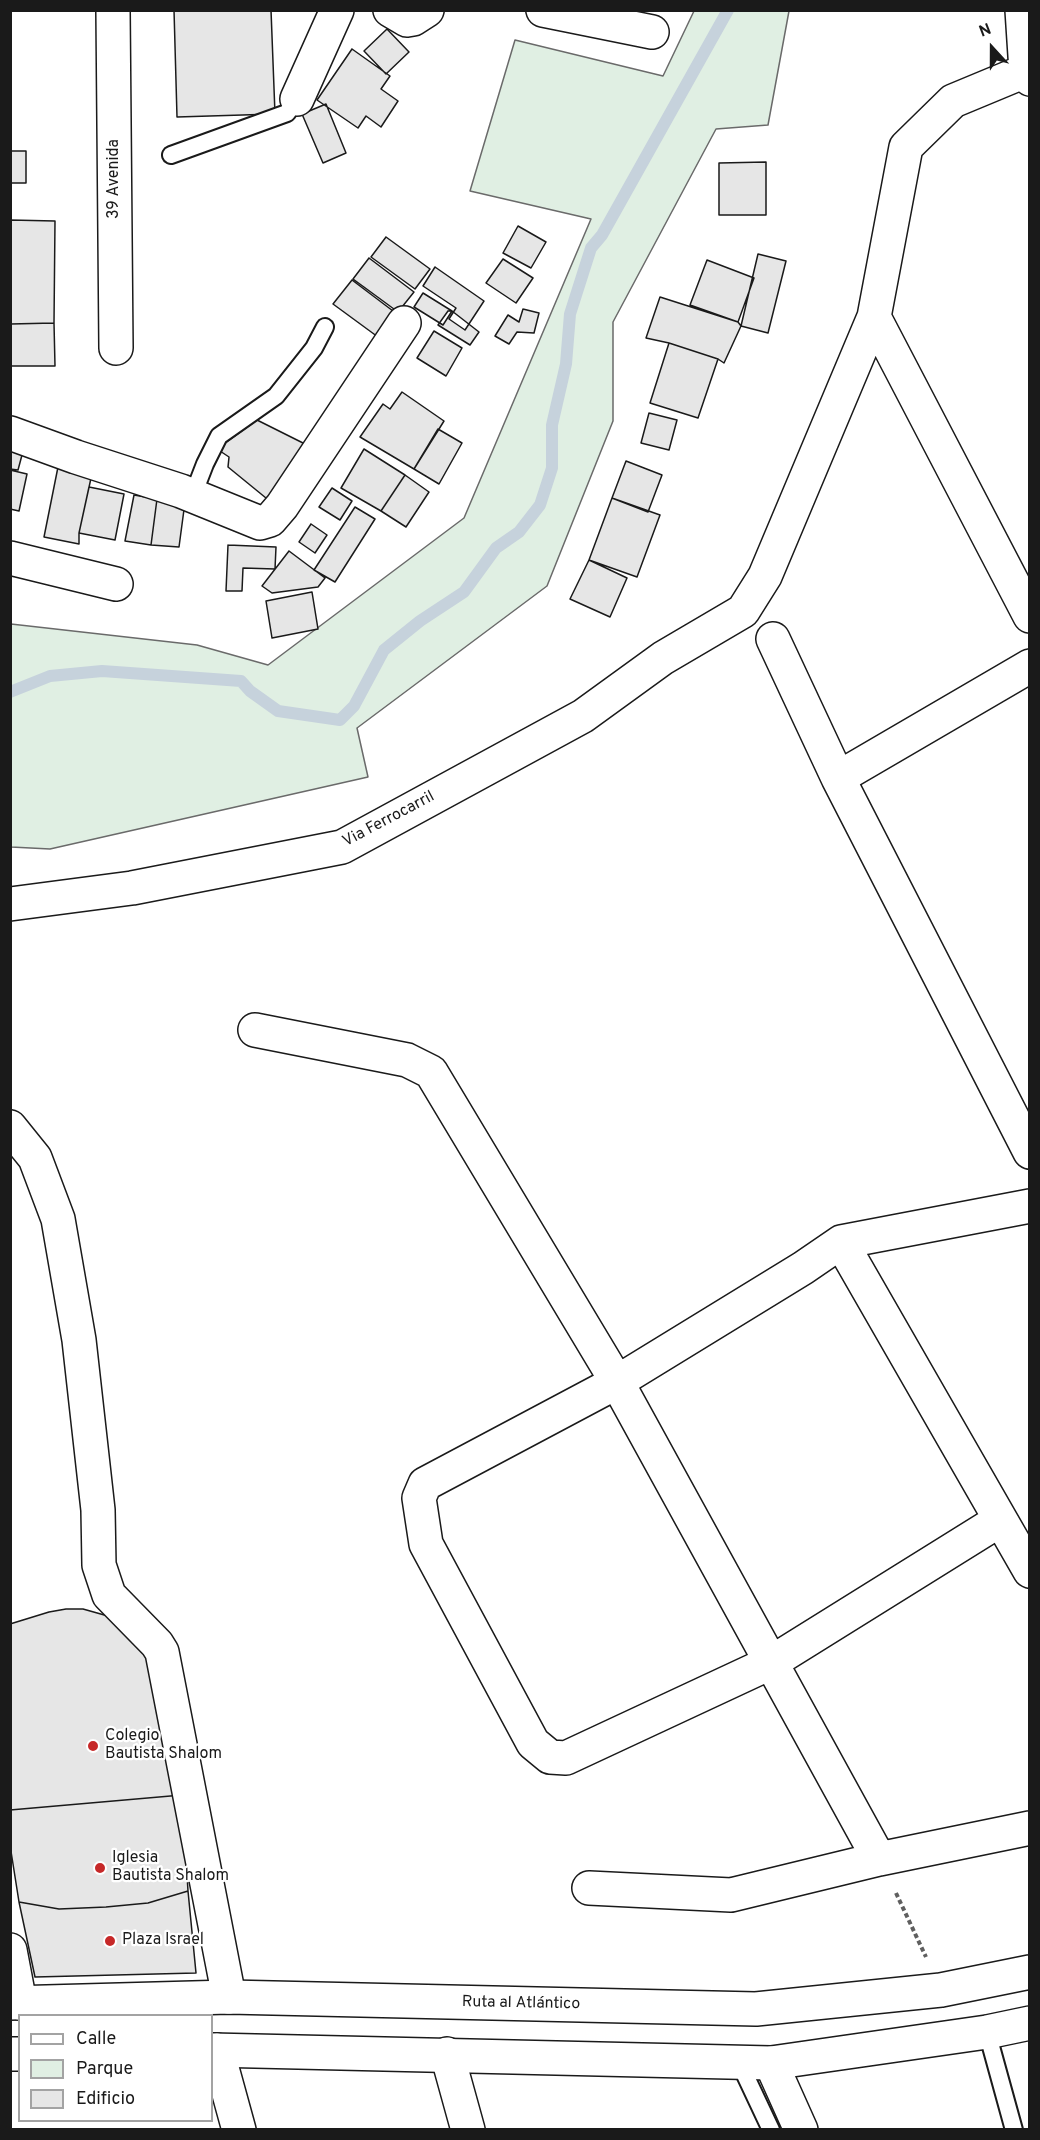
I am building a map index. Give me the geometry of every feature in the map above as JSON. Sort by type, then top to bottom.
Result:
[{"type":"main road","name":"39 Avenida","points":[[113,10],[116,348]]},
{"type":"main road","points":[[297,99],[337,10]]},
{"type":"main road","points":[[390,10],[407,20],[427,10]]},
{"type":"main road","points":[[543,10],[652,32]]},
{"type":"main road","points":[[1022,10],[1028,73]]},
{"type":"main road","name":"Via Ferrocarril","points":[[10,904],[132,888],[342,847],[583,716],[663,658],[742,610],[765,576],[874,317],[906,147],[953,101],[1028,73]]},
{"type":"main road","points":[[874,317],[1029,616]]},
{"type":"main road","points":[[10,433],[75,457],[193,495],[260,523],[270,520],[282,506],[404,323]]},
{"type":"main road","points":[[10,558],[116,584]]},
{"type":"main road","points":[[773,639],[838,778],[1029,1152]]},
{"type":"main road","points":[[838,778],[1029,666]]},
{"type":"main road","points":[[255,1030],[406,1060],[431,1072],[617,1382],[879,1858]]},
{"type":"main road","points":[[10,1127],[35,1158],[58,1219],[79,1340],[98,1510],[99,1565],[109,1595],[162,1652],[229,1997]]},
{"type":"main road","points":[[1000,1520],[772,1662],[566,1758],[550,1757],[533,1743],[426,1544],[419,1498],[425,1484],[617,1382],[803,1268],[841,1242],[1029,1206]]},
{"type":"main road","points":[[841,1242],[1029,1571]]},
{"type":"main road","points":[[589,1888],[731,1895],[879,1858],[1029,1828]]},
{"type":"main road","points":[[10,1950],[15,2003]]},
{"type":"main road","name":"Ruta al Atlántico","points":[[15,2003],[229,1997],[756,2009],[941,1990],[1029,1972]]},
{"type":"main road","points":[[239,2130],[214,2050],[771,2063],[987,2032],[1029,2023]]},
{"type":"main road","points":[[447,2054],[468,2130]]},
{"type":"main road","points":[[771,2063],[801,2130]]},
{"type":"lane","points":[[171,155],[287,113],[297,99]]},
{"type":"lane","points":[[193,495],[204,464],[219,436],[276,396],[314,348],[325,327]]},
{"type":"lane","points":[[987,2032],[1014,2130]]},
{"type":"lane","points":[[739,2062],[771,2130]]},
{"type":"path","points":[[879,1858],[941,1990]]},
{"type":"green space","points":[[694,11],[789,11],[768,125],[716,129],[613,322],[613,421],[547,586],[357,728],[368,777],[50,849],[11,847],[11,624],[197,645],[268,665],[464,518],[591,219],[470,191],[515,40],[663,76]]},
{"type":"building","points":[[174,10],[271,10],[275,114],[177,117]]},
{"type":"building","points":[[387,29],[409,52],[386,74],[364,51]]},
{"type":"building","points":[[352,49],[390,76],[381,89],[398,101],[381,127],[366,116],[358,128],[317,100]]},
{"type":"building","points":[[326,104],[346,153],[323,163],[302,114]]},
{"type":"building","points":[[10,151],[26,151],[26,183],[10,183]]},
{"type":"building","points":[[766,162],[766,215],[719,215],[719,163]]},
{"type":"building","points":[[10,220],[55,221],[54,323],[10,324]]},
{"type":"building","points":[[518,226],[546,242],[531,268],[503,253]]},
{"type":"building","points":[[386,237],[430,269],[415,289],[371,257]]},
{"type":"building","points":[[758,254],[786,261],[768,333],[741,326]]},
{"type":"building","points":[[369,258],[414,292],[398,312],[353,279]]},
{"type":"building","points":[[503,259],[533,278],[516,303],[486,283]]},
{"type":"building","points":[[707,260],[754,278],[738,322],[690,305]]},
{"type":"building","points":[[435,267],[484,301],[465,330],[449,319],[456,308],[423,286]]},
{"type":"building","points":[[352,280],[397,314],[378,337],[333,304]]},
{"type":"building","points":[[423,293],[452,311],[443,325],[414,307]]},
{"type":"building","points":[[660,297],[738,322],[741,326],[724,363],[669,343],[646,338]]},
{"type":"building","points":[[523,309],[539,313],[534,333],[517,332],[509,344],[495,336],[508,315],[519,322]]},
{"type":"building","points":[[448,311],[452,311],[479,332],[470,345],[438,325]]},
{"type":"building","points":[[54,323],[55,366],[11,366],[11,324]]},
{"type":"building","points":[[434,331],[462,348],[446,376],[417,358]]},
{"type":"building","points":[[669,343],[718,359],[698,418],[650,403]]},
{"type":"building","points":[[402,392],[444,421],[414,469],[360,437],[383,404],[390,409]]},
{"type":"building","points":[[649,413],[677,420],[669,450],[641,443]]},
{"type":"building","points":[[257,420],[309,446],[277,507],[228,467],[229,457],[217,449]]},
{"type":"building","points":[[438,429],[462,443],[439,484],[414,469]]},
{"type":"building","points":[[10,436],[26,440],[18,470],[10,469]]},
{"type":"building","points":[[364,449],[405,475],[381,511],[341,488]]},
{"type":"building","points":[[626,461],[662,475],[648,512],[612,498]]},
{"type":"building","points":[[59,462],[93,469],[79,533],[79,544],[44,537]]},
{"type":"building","points":[[10,470],[27,474],[19,511],[10,509]]},
{"type":"building","points":[[405,475],[429,492],[406,527],[381,511]]},
{"type":"building","points":[[89,487],[124,494],[115,540],[79,533]]},
{"type":"building","points":[[332,488],[352,501],[340,520],[319,507]]},
{"type":"building","points":[[134,495],[157,499],[151,545],[125,541]]},
{"type":"building","points":[[612,498],[660,515],[637,577],[589,560]]},
{"type":"building","points":[[157,499],[185,502],[179,547],[151,545]]},
{"type":"building","points":[[355,507],[375,519],[335,582],[314,570]]},
{"type":"building","points":[[311,524],[327,535],[315,553],[299,542]]},
{"type":"building","points":[[228,545],[276,547],[275,569],[243,568],[242,591],[226,591]]},
{"type":"building","points":[[289,551],[325,578],[318,587],[272,593],[262,586]]},
{"type":"building","points":[[589,560],[627,578],[610,617],[570,599]]},
{"type":"building","points":[[312,592],[318,629],[272,638],[266,601]]},
{"type":"building","name":"Colegio Bautista Shalom","points":[[66,1609],[83,1609],[122,1620],[148,1644],[182,1795],[10,1810],[10,1624]]},
{"type":"building","name":"Iglesia Bautista Shalom","points":[[182,1795],[188,1891],[148,1903],[106,1907],[59,1909],[19,1902],[10,1845],[10,1810]]},
{"type":"building","name":"Plaza Israel","points":[[188,1891],[196,1973],[35,1977],[19,1902],[59,1909],[106,1907],[148,1903]]},
{"type":"waterway","points":[[10,692],[50,676],[102,671],[241,681],[250,691],[278,711],[340,720],[354,706],[384,650],[420,621],[464,592],[496,548],[519,532],[540,505],[552,468],[552,425],[566,364],[570,314],[591,248],[602,235],[728,10]]},
{"type":"place","name":"Colegio Bautista Shalom","points":[[93,1746]]},
{"type":"place","name":"Iglesia Bautista Shalom","points":[[100,1868]]},
{"type":"place","name":"Plaza Israel","points":[[110,1941]]}]
